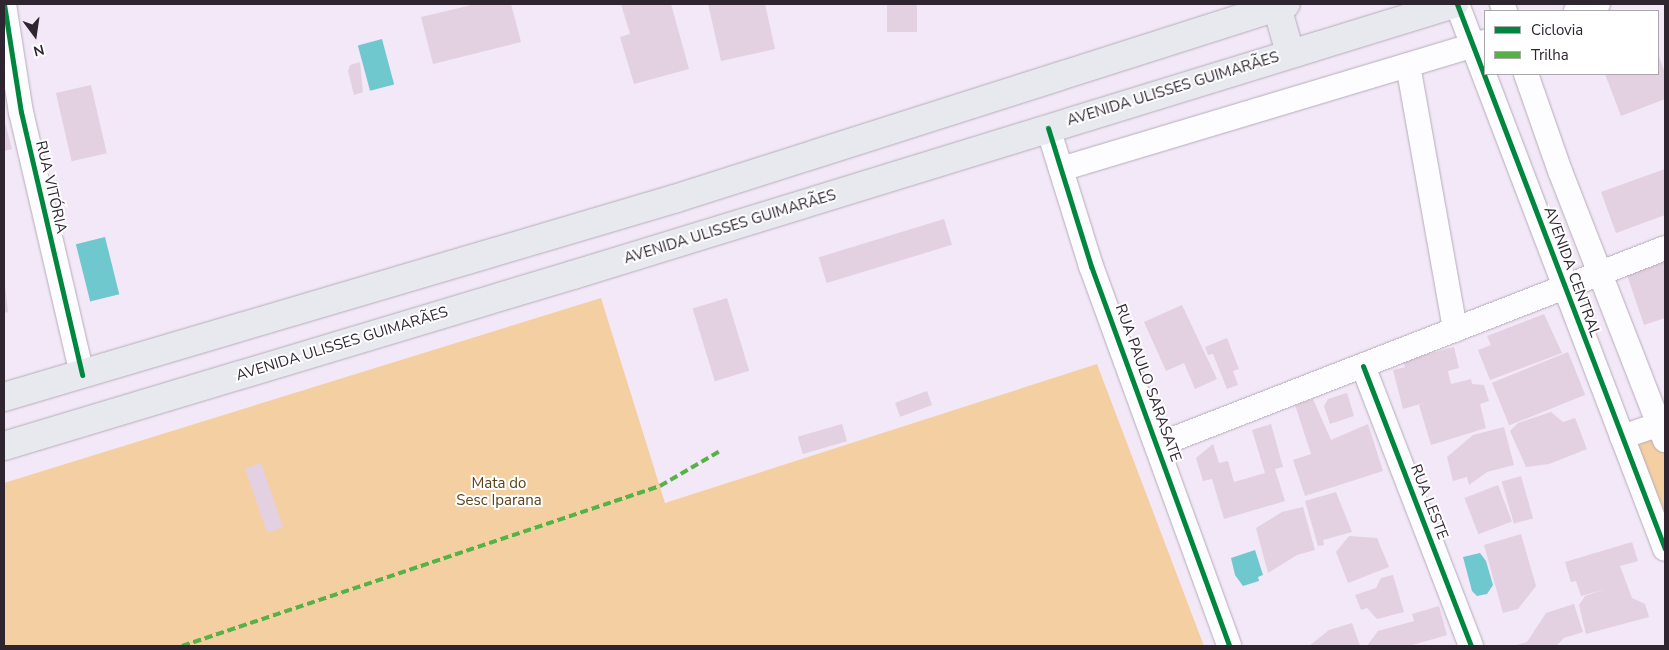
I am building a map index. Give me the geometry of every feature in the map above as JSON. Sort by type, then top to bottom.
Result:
[{"type":"main road","name":"AVENIDA ULISSES GUIMARÃES","points":[[4,446],[573,275],[1290,53],[1455,4]]},
{"type":"main road","points":[[4,397],[674,199],[1281,5],[1290,53]]},
{"type":"street","name":"RUA VITÓRIA","points":[[4,4],[21,112],[82,375]]},
{"type":"street","name":"AVENIDA CENTRAL","points":[[1455,4],[1479,44],[1484,58]]},
{"type":"street","points":[[1579,10],[1598,4]]},
{"type":"street","points":[[1061,169],[1479,44]]},
{"type":"street","points":[[1408,65],[1455,330]]},
{"type":"street","name":"AVENIDA CENTRAL","points":[[1490,75],[1564,287],[1665,549]]},
{"type":"street","name":"AVENIDA CENTRAL","points":[[1526,75],[1600,274],[1662,432]]},
{"type":"street","name":"RUA PAULO SARASATE","points":[[1048,128],[1091,266],[1158,445],[1229,646]]},
{"type":"street","points":[[1158,445],[1665,248]]},
{"type":"street","name":"RUA LESTE","points":[[1363,366],[1471,646]]},
{"type":"street","points":[[1622,437],[1662,432]]},
{"type":"green space","name":"Mata do Sesc Iparana","points":[[601,298],[665,503],[1097,364],[1204,646],[4,646],[4,483]]},
{"type":"green space","points":[[1660,433],[1665,447],[1665,530],[1632,444]]},
{"type":"water","points":[[382,39],[394,84],[370,91],[358,45]]},
{"type":"water","points":[[105,237],[119,294],[90,302],[76,244]]},
{"type":"water","points":[[1255,550],[1263,575],[1258,577],[1259,581],[1243,586],[1235,575],[1231,558]]},
{"type":"water","points":[[1480,553],[1486,561],[1493,585],[1487,594],[1477,596],[1472,591],[1463,557]]},
{"type":"building","points":[[476,4],[511,4],[521,42],[433,64],[421,17]]},
{"type":"building","points":[[621,4],[671,4],[689,69],[634,84],[620,37],[630,34]]},
{"type":"building","points":[[708,4],[765,4],[775,49],[721,61]]},
{"type":"building","points":[[887,4],[917,4],[917,32],[887,32]]},
{"type":"building","points":[[1659,57],[1665,73],[1665,99],[1621,116],[1605,75],[1659,75]]},
{"type":"building","points":[[360,62],[363,92],[354,95],[348,71],[350,65]]},
{"type":"building","points":[[91,85],[107,153],[72,161],[56,93]]},
{"type":"building","points":[[4,119],[12,149],[4,151]]},
{"type":"building","points":[[1665,169],[1665,215],[1616,233],[1601,192]]},
{"type":"building","points":[[944,219],[952,245],[827,283],[819,257]]},
{"type":"building","points":[[1665,259],[1665,318],[1644,325],[1626,272]]},
{"type":"building","points":[[4,287],[8,312],[4,313]]},
{"type":"building","points":[[727,298],[749,371],[715,381],[693,309]]},
{"type":"building","points":[[1182,305],[1217,379],[1195,389],[1184,363],[1166,371],[1144,322]]},
{"type":"building","points":[[1544,314],[1562,353],[1490,380],[1478,350],[1491,345],[1487,336]]},
{"type":"building","points":[[1227,338],[1239,369],[1233,371],[1238,385],[1227,389],[1213,354],[1208,355],[1205,347]]},
{"type":"building","points":[[1454,347],[1459,368],[1448,371],[1451,384],[1471,379],[1472,384],[1484,385],[1489,401],[1480,404],[1486,428],[1431,445],[1419,405],[1427,402],[1403,409],[1393,370],[1405,367],[1403,361]]},
{"type":"building","points":[[1568,352],[1585,395],[1509,425],[1492,383]]},
{"type":"building","points":[[927,391],[932,405],[900,417],[895,403]]},
{"type":"building","points":[[1347,393],[1354,416],[1330,424],[1324,406],[1328,399]]},
{"type":"building","points":[[1313,399],[1331,440],[1368,424],[1383,471],[1305,496],[1293,460],[1311,454],[1295,405]]},
{"type":"building","points":[[1551,412],[1563,422],[1575,418],[1587,449],[1549,464],[1526,467],[1510,431],[1518,423]]},
{"type":"building","points":[[842,424],[847,441],[803,454],[798,437]]},
{"type":"building","points":[[1271,424],[1283,467],[1275,469],[1285,501],[1224,519],[1212,479],[1203,481],[1196,458],[1213,444],[1219,463],[1228,461],[1234,482],[1265,473],[1252,430]]},
{"type":"building","points":[[1504,427],[1514,465],[1487,472],[1469,485],[1467,477],[1453,481],[1447,457],[1473,435]]},
{"type":"building","points":[[261,463],[283,527],[267,533],[245,469]]},
{"type":"building","points":[[1521,476],[1533,518],[1514,524],[1502,482]]},
{"type":"building","points":[[1498,485],[1512,521],[1478,534],[1464,498]]},
{"type":"building","points":[[1336,492],[1352,532],[1323,540],[1324,545],[1318,546],[1305,501]]},
{"type":"building","points":[[1303,507],[1315,550],[1297,555],[1268,573],[1256,528],[1282,512]]},
{"type":"building","points":[[1521,534],[1536,586],[1518,609],[1503,613],[1484,545]]},
{"type":"building","points":[[1349,536],[1377,538],[1389,567],[1348,583],[1336,552]]},
{"type":"building","points":[[1632,542],[1638,561],[1620,566],[1632,598],[1645,604],[1649,617],[1586,634],[1579,605],[1585,596],[1606,589],[1581,596],[1576,581],[1571,582],[1565,562]]},
{"type":"building","points":[[1393,575],[1404,612],[1377,619],[1367,608],[1361,610],[1355,595],[1376,588],[1381,578]]},
{"type":"building","points":[[1574,604],[1583,632],[1564,638],[1556,646],[1513,646],[1527,642],[1546,613]]},
{"type":"building","points":[[1439,606],[1447,635],[1409,646],[1367,646],[1378,631],[1414,621],[1412,614]]},
{"type":"building","points":[[1352,623],[1360,646],[1309,646],[1329,630]]},
{"type":"marked path","points":[[182,646],[660,486],[720,451]]},
{"type":"cycle path","points":[[4,4],[21,112],[82,375]]},
{"type":"cycle path","points":[[1457,4],[1484,75]]},
{"type":"cycle path","points":[[1484,75],[1665,549]]},
{"type":"cycle path","points":[[1048,128],[1091,266],[1229,646]]},
{"type":"cycle path","points":[[1363,366],[1471,646]]}]
